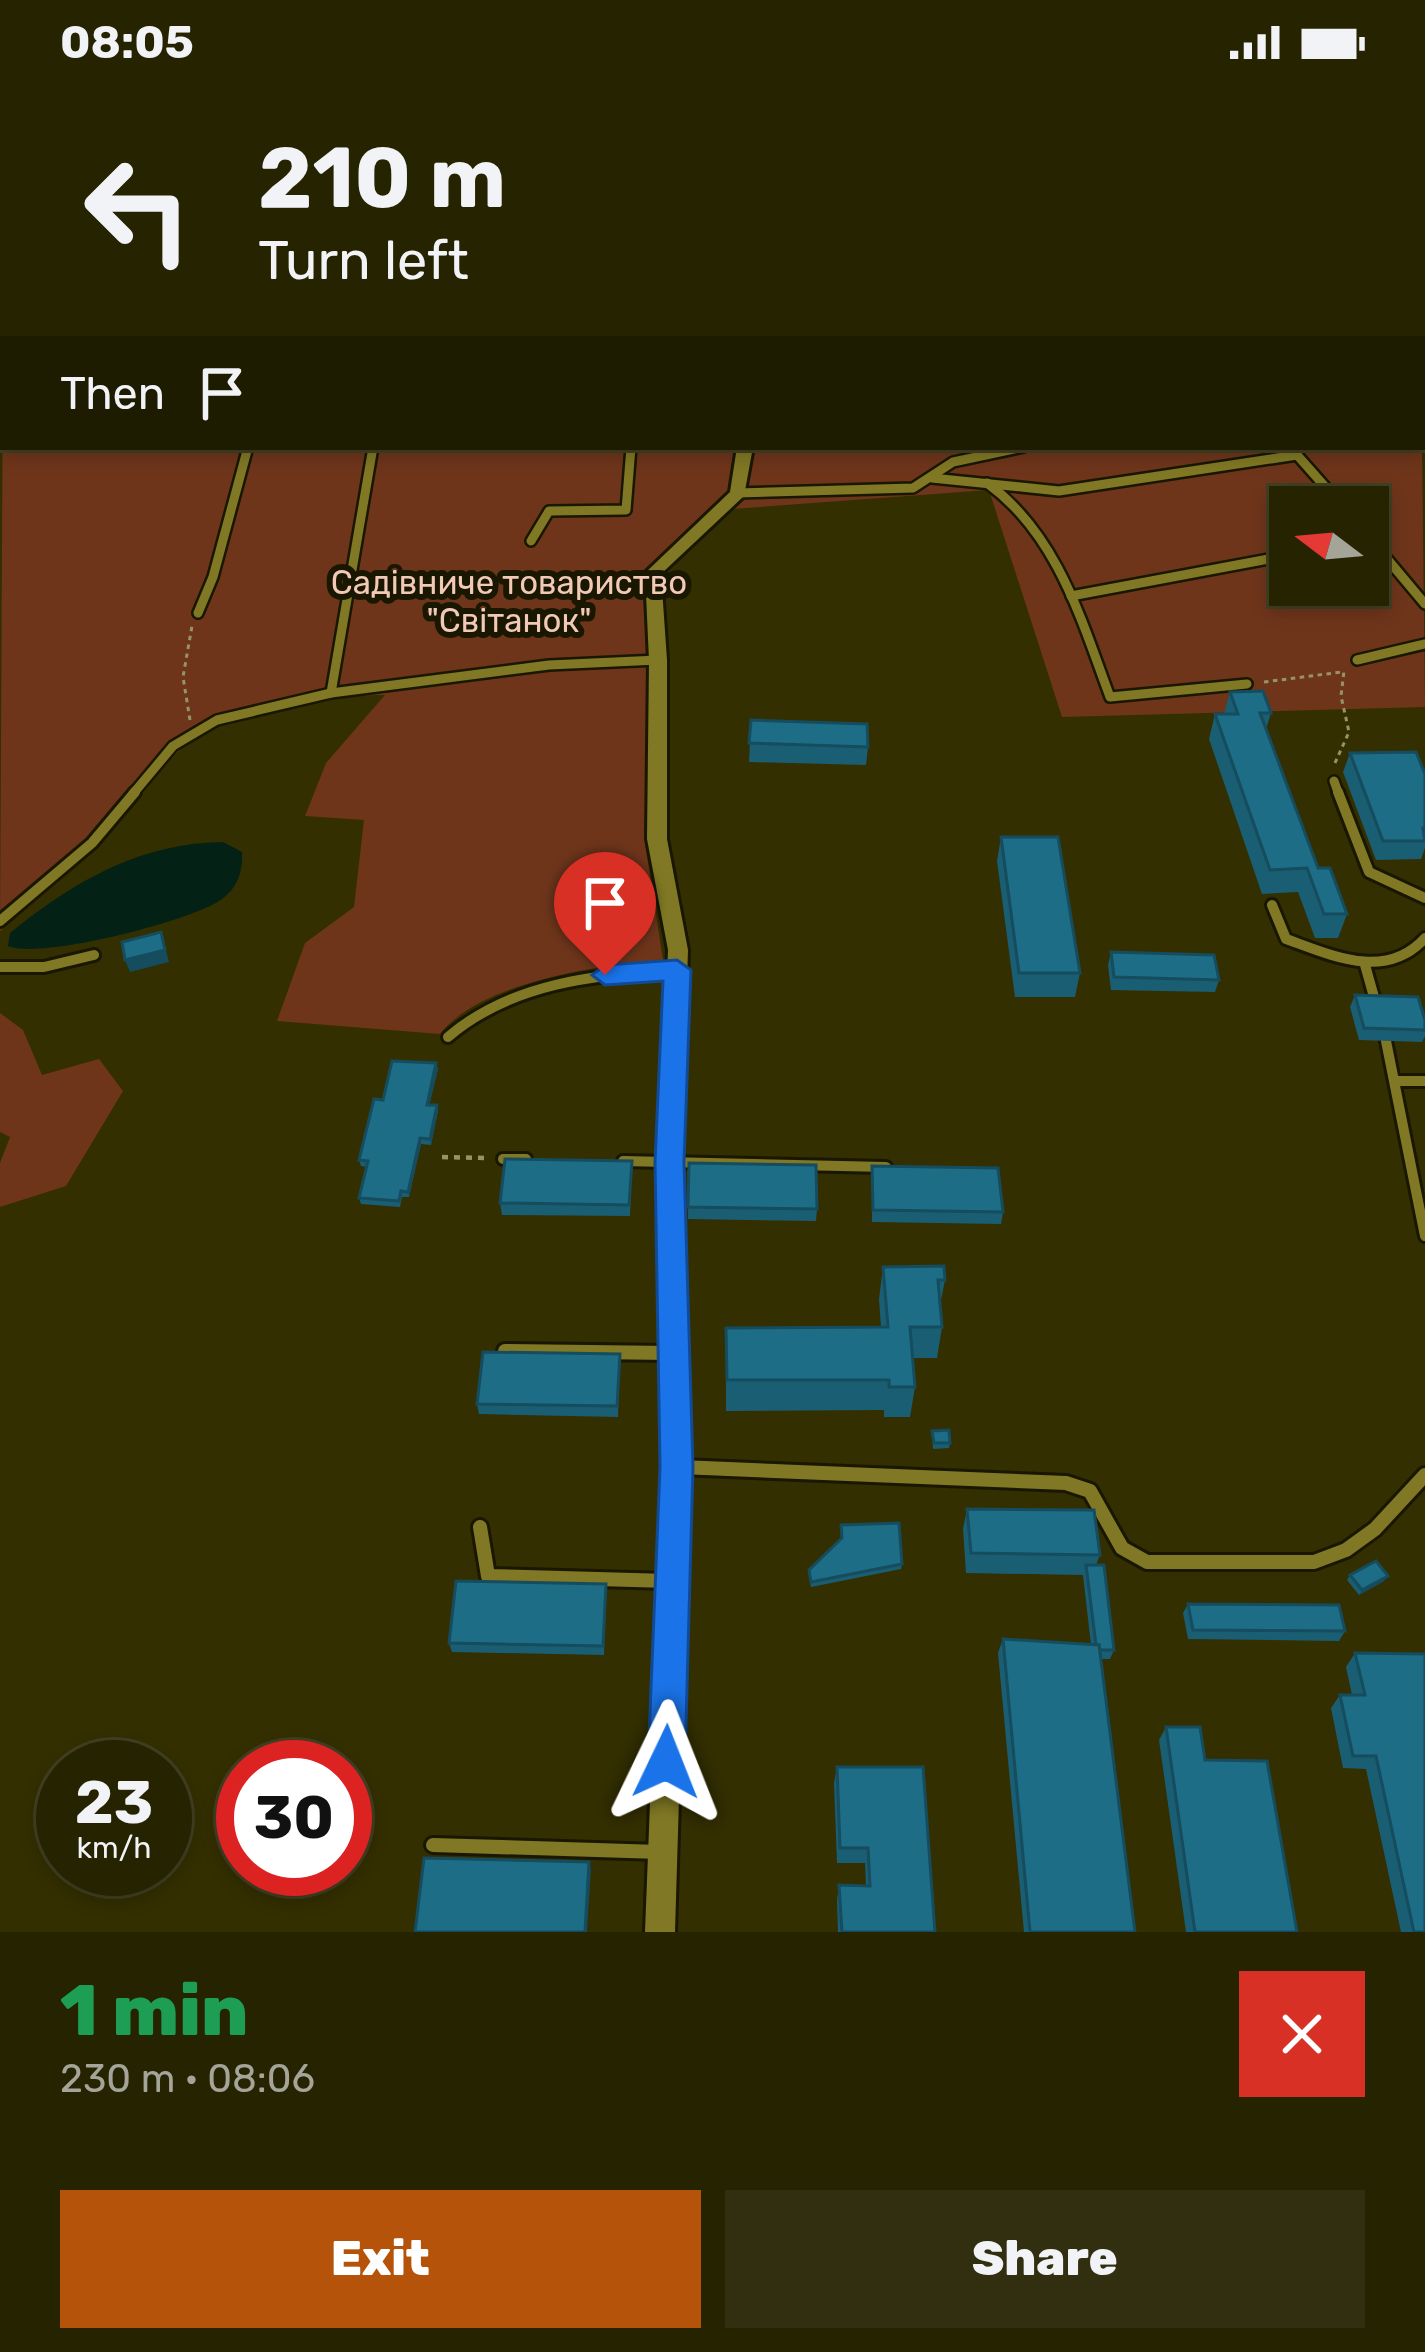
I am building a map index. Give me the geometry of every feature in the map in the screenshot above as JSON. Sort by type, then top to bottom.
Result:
[{"type":"street","points":[[660,1932],[676,1467],[670,1162],[678,950],[657,839],[658,660],[652,573],[738,493],[745,450]]},
{"type":"lane","points":[[197,613],[213,577],[247,450]]},
{"type":"lane","points":[[331,693],[372,450]]},
{"type":"lane","points":[[531,541],[549,511],[626,510],[631,450]]},
{"type":"lane","points":[[738,493],[913,488],[953,462],[1010,450]]},
{"type":"lane","points":[[932,478],[1059,491],[1294,451],[1325,486]]},
{"type":"lane","points":[[987,483],[1025,512],[1071,596],[1110,697],[1246,684]]},
{"type":"lane","points":[[1071,596],[1269,559]]},
{"type":"lane","points":[[1389,562],[1425,604]]},
{"type":"lane","points":[[1357,660],[1425,644]]},
{"type":"lane","points":[[0,921],[92,843],[155,764],[196,730],[246,710],[331,693],[549,665],[658,660]]},
{"type":"lane","points":[[1334,781],[1369,872],[1425,898]]},
{"type":"lane","points":[[1272,905],[1286,939],[1365,964],[1408,957],[1425,938]]},
{"type":"lane","points":[[0,967],[44,967],[94,955]]},
{"type":"lane","points":[[1365,964],[1377,1008]]},
{"type":"lane","points":[[448,1037],[473,1016],[526,994],[605,975],[677,970]]},
{"type":"lane","points":[[1386,1041],[1425,1237]]},
{"type":"lane","points":[[1397,1082],[1425,1081]]},
{"type":"lane","points":[[503,1159],[551,1160]]},
{"type":"lane","points":[[598,1161],[898,1167]]},
{"type":"lane","points":[[505,1351],[674,1353]]},
{"type":"lane","points":[[676,1467],[1066,1483],[1090,1491],[1121,1548],[1147,1562],[1314,1562],[1346,1550],[1375,1529],[1425,1475]]},
{"type":"lane","points":[[480,1527],[488,1576],[673,1581]]},
{"type":"lane","points":[[433,1845],[663,1852]]},
{"type":"path","points":[[196,730],[186,707],[183,676],[188,635],[197,613]]},
{"type":"path","points":[[1246,684],[1343,671],[1357,660]]},
{"type":"path","points":[[1334,781],[1335,761],[1348,732],[1341,696],[1343,671]]},
{"type":"path","points":[[442,1157],[503,1159]]},
{"type":"green space","name":"Садівниче товариство \"Світанок\"","points":[[2,450],[1422,450],[1425,707],[1062,717],[989,490],[732,509],[663,573],[667,669],[647,671],[645,843],[663,960],[606,966],[511,989],[459,1016],[440,1034],[277,1021],[305,943],[354,907],[364,820],[305,816],[326,763],[385,695],[274,706],[219,724],[176,754],[98,846],[0,931]]},
{"type":"green space","points":[[0,1013],[23,1030],[42,1075],[99,1059],[123,1091],[66,1186],[0,1207],[0,1163],[10,1137],[0,1132]]},
{"type":"shaded area","points":[[223,842],[242,852],[240,873],[225,897],[203,909],[81,943],[50,948],[8,946],[10,933],[34,914],[109,869],[163,849]]},
{"type":"building","points":[[1263,691],[1271,713],[1260,713],[1318,868],[1330,868],[1347,914],[1324,914],[1307,868],[1270,870],[1215,714],[1238,714],[1230,692]]},
{"type":"building","points":[[751,720],[867,724],[868,747],[749,743]]},
{"type":"building","points":[[1416,752],[1425,774],[1425,841],[1383,841],[1350,753]]},
{"type":"building","points":[[1001,837],[1058,837],[1080,973],[1019,973]]},
{"type":"building","points":[[161,932],[165,950],[125,960],[122,942]]},
{"type":"building","points":[[1111,952],[1214,955],[1219,980],[1114,977]]},
{"type":"building","points":[[1355,995],[1418,997],[1425,1030],[1364,1028]]},
{"type":"building","points":[[392,1061],[436,1063],[427,1105],[437,1105],[430,1139],[420,1138],[408,1192],[401,1191],[399,1201],[359,1198],[368,1161],[359,1160],[374,1099],[383,1100]]},
{"type":"building","points":[[505,1159],[632,1161],[629,1205],[500,1203]]},
{"type":"building","points":[[689,1163],[816,1165],[817,1209],[688,1207]]},
{"type":"building","points":[[872,1166],[998,1168],[1003,1212],[873,1210]]},
{"type":"building","points":[[944,1266],[945,1280],[938,1280],[942,1327],[910,1327],[915,1387],[889,1387],[889,1380],[727,1380],[726,1328],[888,1327],[883,1267]]},
{"type":"building","points":[[483,1352],[620,1354],[617,1406],[477,1404]]},
{"type":"building","points":[[949,1430],[950,1443],[934,1443],[932,1431]]},
{"type":"building","points":[[967,1509],[1094,1510],[1100,1555],[971,1553]]},
{"type":"building","points":[[899,1523],[902,1564],[811,1582],[809,1570],[842,1538],[841,1525]]},
{"type":"building","points":[[1376,1561],[1388,1576],[1362,1590],[1350,1575]]},
{"type":"building","points":[[1086,1565],[1104,1565],[1114,1650],[1099,1650],[1096,1645]]},
{"type":"building","points":[[456,1581],[606,1584],[603,1646],[449,1643]]},
{"type":"building","points":[[1188,1604],[1339,1605],[1345,1631],[1193,1630]]},
{"type":"building","points":[[1003,1639],[1099,1645],[1135,1932],[1030,1932]]},
{"type":"building","points":[[1355,1653],[1425,1654],[1425,1932],[1414,1932],[1376,1756],[1353,1756],[1340,1695],[1365,1695]]},
{"type":"building","points":[[1166,1727],[1200,1727],[1205,1760],[1267,1761],[1297,1932],[1195,1932]]},
{"type":"building","points":[[837,1767],[923,1767],[935,1932],[842,1932],[839,1885],[870,1886],[868,1848],[840,1848]]},
{"type":"building","points":[[424,1858],[589,1862],[585,1932],[415,1932]]},
{"type":"route","points":[[605,975],[677,970],[670,1162],[676,1467],[666,1762]]}]
